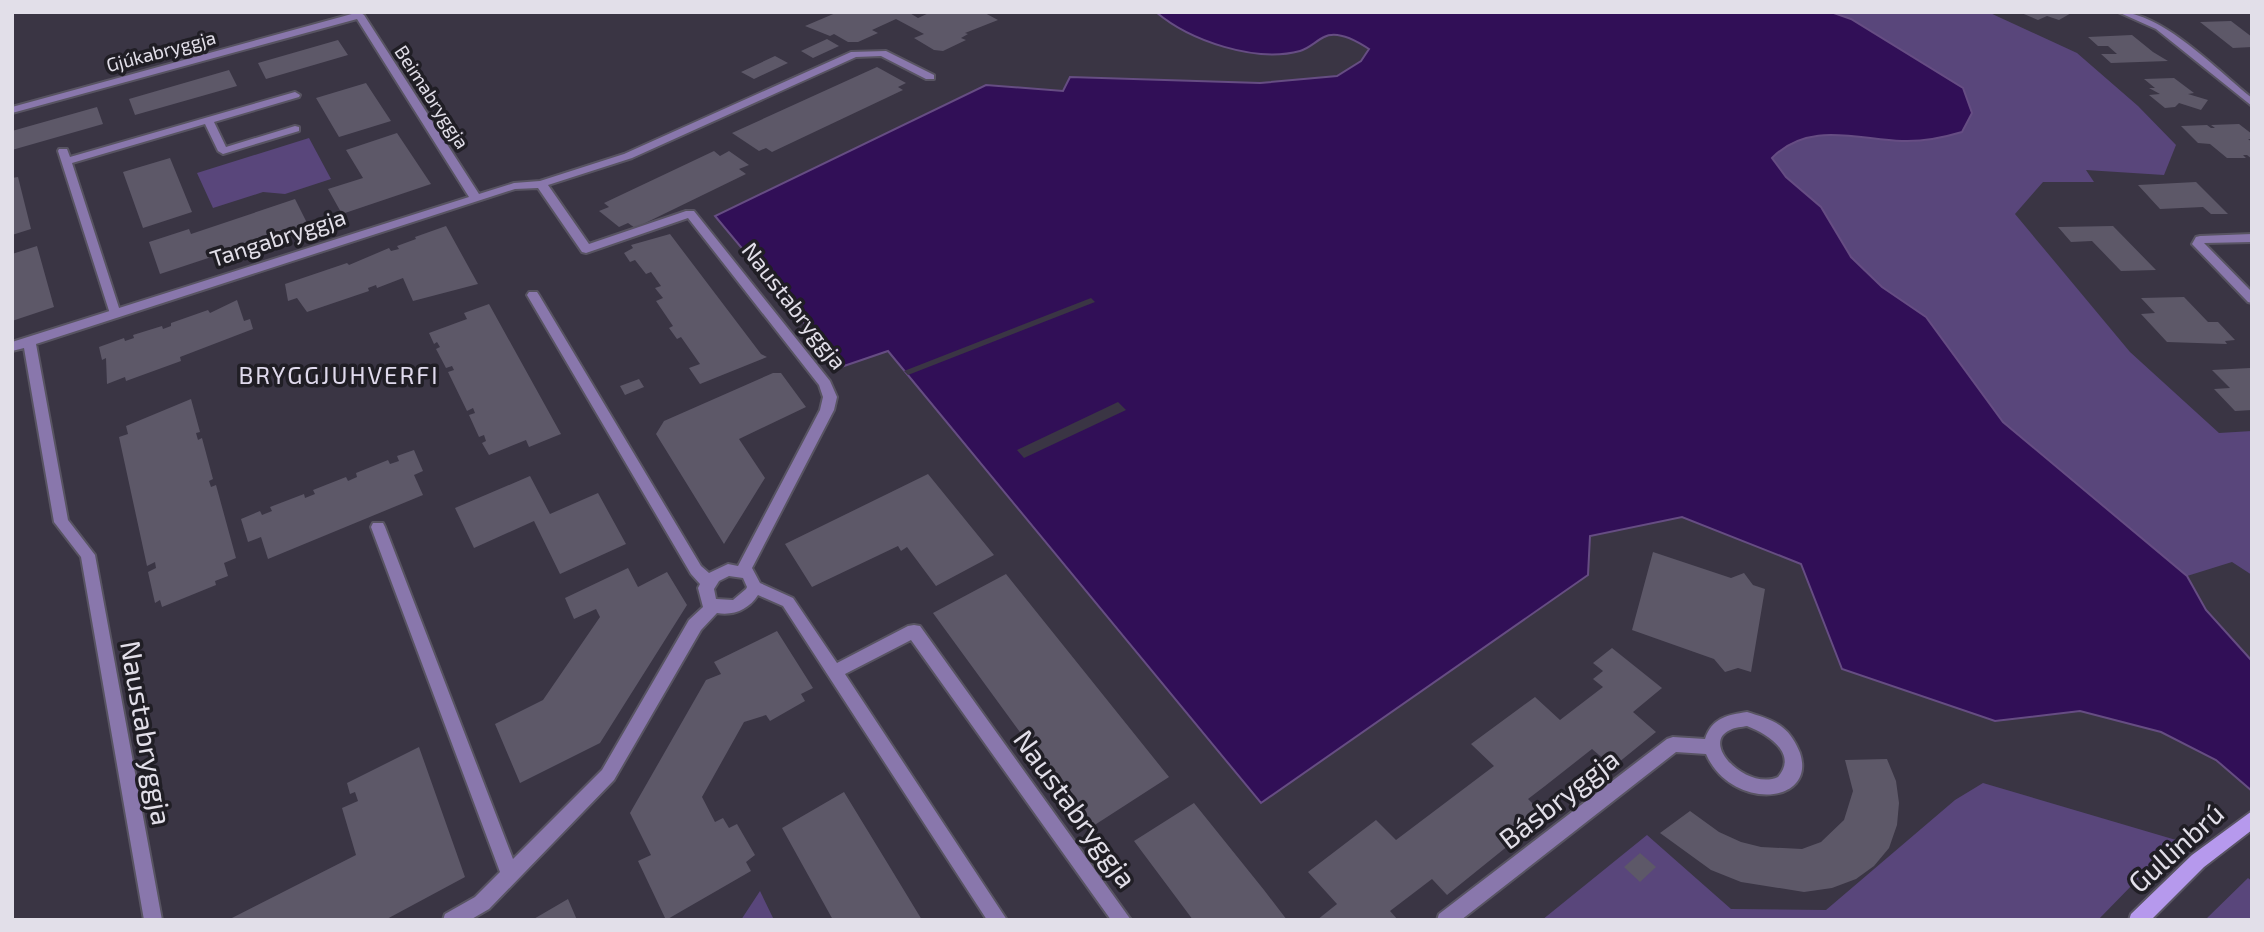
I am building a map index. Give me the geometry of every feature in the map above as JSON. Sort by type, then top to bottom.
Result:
[{"type":"main road","name":"Gullinbrú","points":[[2138,920],[2198,861],[2252,819]]},
{"type":"street","points":[[2122,12],[2159,27],[2252,103]]},
{"type":"street","name":"Gjúkabryggja","points":[[12,110],[359,15]]},
{"type":"street","name":"Beimabryggja","points":[[359,15],[476,198]]},
{"type":"street","name":"Tangabryggja","points":[[12,347],[514,186],[541,184],[628,156],[854,54],[883,53],[930,77]]},
{"type":"street","points":[[116,314],[65,156],[295,95]]},
{"type":"street","points":[[208,120],[223,151],[295,129]]},
{"type":"street","name":"Naustabryggja","points":[[541,184],[586,249],[690,213],[825,384],[830,397],[827,410],[743,571]]},
{"type":"street","points":[[2252,238],[2200,240],[2198,244],[2252,299]]},
{"type":"street","points":[[534,295],[696,570],[709,583]]},
{"type":"street","name":"Naustabryggja","points":[[29,342],[61,522],[88,555],[153,920]]},
{"type":"street","points":[[379,527],[510,874]]},
{"type":"street","points":[[755,587],[748,598],[736,607],[714,606],[706,599],[709,583],[728,570],[743,571],[752,577],[755,587],[788,602],[998,920]]},
{"type":"street","points":[[452,920],[482,903],[608,775],[695,625],[714,606]]},
{"type":"street","name":"Naustabryggja","points":[[834,672],[914,631],[1122,920]]},
{"type":"street","points":[[1747,719],[1777,733],[1789,746],[1794,760],[1794,773],[1787,783],[1775,788],[1750,786],[1727,773],[1717,761],[1711,747],[1713,734],[1720,724],[1747,719]]},
{"type":"street","name":"Básbryggja","points":[[1446,920],[1673,744],[1711,747]]},
{"type":"shaded area","points":[[1156,12],[1831,12],[1851,19],[1963,88],[1972,113],[1962,132],[1910,141],[1817,136],[1801,139],[1772,158],[1786,177],[1821,207],[1851,257],[1882,287],[1926,317],[2003,422],[2187,576],[2206,610],[2252,661],[2252,791],[2216,760],[2161,732],[2080,711],[1995,721],[1842,669],[1801,564],[1682,517],[1590,536],[1588,575],[1261,803],[888,351],[841,367],[715,216],[986,85],[1063,91],[1070,77],[1260,83],[1337,76],[1361,61],[1369,49],[1353,40],[1329,35],[1300,51],[1283,54],[1244,52],[1187,32]]},
{"type":"shaded area","points":[[1831,12],[1988,12],[2077,53],[2138,106],[2176,145],[2164,175],[2086,170],[2094,182],[2043,182],[2015,214],[2130,352],[2219,433],[2252,431],[2252,575],[2232,562],[2187,576],[2003,422],[1926,317],[1882,287],[1851,257],[1821,207],[1786,177],[1772,158],[1790,142],[1810,136],[1844,133],[1933,140],[1963,88],[1851,19]]},
{"type":"shaded area","points":[[309,138],[331,179],[285,194],[263,192],[213,208],[197,173]]},
{"type":"shaded area","points":[[1983,783],[2176,840],[2098,920],[1542,920],[1647,835],[1731,909],[1826,910],[1955,800]]},
{"type":"shaded area","points":[[2248,878],[2252,881],[2252,918],[2205,920]]},
{"type":"shaded area","points":[[760,891],[774,920],[741,920]]},
{"type":"pier","points":[[1091,298],[1095,302],[908,375],[904,371]]},
{"type":"pier","points":[[1118,402],[1126,410],[1024,458],[1017,450]]},
{"type":"building","points":[[838,12],[908,12],[918,18],[931,12],[983,12],[998,20],[965,33],[968,34],[961,38],[966,40],[943,51],[934,50],[914,38],[924,34],[896,19],[872,30],[878,33],[858,42],[848,42],[834,34],[830,36],[805,26]]},
{"type":"building","points":[[2019,12],[2073,12],[2059,20],[2047,16],[2038,20]]},
{"type":"building","points":[[2231,21],[2252,37],[2252,47],[2233,48],[2200,22]]},
{"type":"building","points":[[2132,35],[2168,61],[2111,63],[2101,54],[2117,54],[2108,46],[2098,46],[2088,37]]},
{"type":"building","points":[[827,39],[839,46],[813,58],[801,51]]},
{"type":"building","points":[[338,40],[348,55],[266,79],[258,63]]},
{"type":"building","points":[[775,56],[788,63],[754,79],[741,72]]},
{"type":"building","points":[[877,67],[906,83],[898,87],[903,90],[772,152],[766,148],[759,151],[732,133]]},
{"type":"building","points":[[229,70],[237,86],[135,115],[129,99]]},
{"type":"building","points":[[2174,78],[2194,93],[2188,94],[2208,100],[2201,110],[2179,103],[2175,107],[2165,108],[2149,95],[2160,94],[2149,88],[2155,88],[2144,79]]},
{"type":"building","points":[[366,83],[391,121],[339,137],[316,98]]},
{"type":"building","points":[[97,107],[103,124],[12,150],[12,131]]},
{"type":"building","points":[[2239,124],[2252,134],[2252,139],[2248,139],[2252,142],[2252,159],[2247,155],[2243,155],[2246,158],[2227,158],[2210,144],[2198,143],[2181,126],[2207,125],[2215,128],[2211,125]]},
{"type":"building","points":[[397,133],[431,184],[342,214],[328,189],[363,178],[346,150]]},
{"type":"building","points":[[714,151],[720,156],[729,151],[749,165],[739,169],[746,174],[635,228],[628,223],[619,227],[599,211],[609,207],[604,203]]},
{"type":"building","points":[[170,158],[192,212],[143,228],[123,172]]},
{"type":"building","points":[[18,177],[31,229],[12,235],[12,178]]},
{"type":"building","points":[[2196,182],[2228,214],[2211,214],[2203,207],[2160,209],[2138,185]]},
{"type":"building","points":[[295,199],[308,225],[160,274],[149,242],[189,229],[191,234]]},
{"type":"building","points":[[446,226],[478,284],[413,301],[403,278],[377,288],[376,285],[368,288],[369,291],[307,312],[297,298],[288,301],[285,284],[347,263],[349,265],[389,248],[391,251],[399,249],[397,246],[416,239],[415,237]]},
{"type":"building","points":[[2113,226],[2156,270],[2121,271],[2092,241],[2071,242],[2058,227]]},
{"type":"building","points":[[670,234],[761,354],[767,357],[700,384],[689,368],[700,364],[681,337],[677,339],[669,328],[673,326],[656,301],[663,298],[655,288],[661,286],[651,272],[646,274],[635,260],[630,262],[624,253],[633,248],[631,245]]},
{"type":"building","points":[[37,246],[54,307],[12,321],[12,254]]},
{"type":"building","points":[[2184,297],[2208,322],[2218,322],[2235,340],[2225,341],[2227,344],[2167,342],[2141,314],[2155,313],[2141,298]]},
{"type":"building","points":[[237,300],[244,321],[250,319],[253,329],[180,357],[181,361],[126,381],[125,377],[107,384],[106,358],[102,360],[99,347],[124,338],[125,341],[134,338],[133,335],[162,326],[163,329],[171,326],[171,323],[208,310],[210,313]]},
{"type":"building","points":[[489,304],[561,434],[529,447],[526,440],[489,455],[482,443],[486,441],[484,435],[479,437],[469,415],[475,413],[473,408],[467,411],[448,372],[454,370],[452,366],[446,368],[436,349],[440,347],[437,342],[434,344],[429,333],[467,319],[464,313]]},
{"type":"building","points":[[2250,368],[2252,410],[2235,411],[2214,389],[2230,388],[2212,370]]},
{"type":"building","points":[[773,373],[781,373],[806,407],[739,439],[765,478],[724,544],[656,434],[664,421]]},
{"type":"building","points":[[639,379],[644,387],[625,395],[620,386]]},
{"type":"building","points":[[191,399],[200,432],[196,433],[198,440],[202,438],[213,479],[209,481],[211,487],[216,485],[236,558],[224,563],[228,576],[215,581],[216,585],[162,607],[160,600],[155,603],[148,572],[156,568],[155,562],[147,566],[119,437],[128,434],[126,426]]},
{"type":"building","points":[[414,450],[423,471],[414,475],[423,495],[268,559],[261,537],[248,542],[241,519],[260,511],[262,515],[272,511],[270,507],[304,494],[305,498],[315,494],[313,490],[346,477],[348,481],[357,477],[356,473],[388,460],[390,464],[399,461],[397,456]]},
{"type":"building","points":[[928,474],[994,555],[936,586],[907,547],[901,551],[898,546],[812,587],[785,544]]},
{"type":"building","points":[[530,476],[550,514],[598,493],[626,544],[560,574],[534,521],[474,548],[455,508]]},
{"type":"building","points":[[1653,552],[1731,578],[1744,573],[1753,585],[1765,589],[1751,672],[1738,668],[1725,672],[1714,659],[1632,630]]},
{"type":"building","points":[[628,568],[638,587],[667,572],[687,605],[600,743],[520,783],[495,724],[543,700],[600,617],[596,609],[574,619],[565,598]]},
{"type":"building","points":[[1006,574],[1169,777],[1090,828],[933,613]]},
{"type":"building","points":[[777,631],[813,688],[801,694],[805,701],[770,721],[766,715],[744,722],[702,797],[715,822],[723,818],[729,828],[737,824],[755,855],[746,862],[751,871],[666,920],[638,861],[651,855],[630,813],[706,680],[721,674],[714,662]]},
{"type":"building","points":[[1612,648],[1662,688],[1633,712],[1656,732],[1613,767],[1592,749],[1528,799],[1545,816],[1447,895],[1432,879],[1390,911],[1398,920],[1317,920],[1337,904],[1308,872],[1376,820],[1396,840],[1494,766],[1471,744],[1535,697],[1560,720],[1603,687],[1593,679],[1603,671],[1593,663]]},
{"type":"building","points":[[419,747],[465,877],[385,920],[228,920],[356,855],[342,808],[358,801],[355,792],[350,794],[347,783]]},
{"type":"building","points":[[1887,759],[1896,781],[1899,803],[1897,825],[1889,848],[1874,866],[1856,879],[1832,888],[1804,892],[1741,882],[1711,870],[1660,833],[1690,811],[1719,832],[1741,842],[1761,847],[1802,849],[1821,842],[1844,820],[1853,791],[1845,760]]},
{"type":"building","points":[[844,792],[922,920],[833,920],[782,828]]},
{"type":"building","points":[[1194,803],[1287,920],[1193,920],[1134,841]]},
{"type":"building","points":[[1640,853],[1656,867],[1640,882],[1624,867]]},
{"type":"building","points":[[568,899],[577,920],[532,920]]},
{"type":"district","name":"BRYGGJUHVERFI","points":[[339,376]]}]
